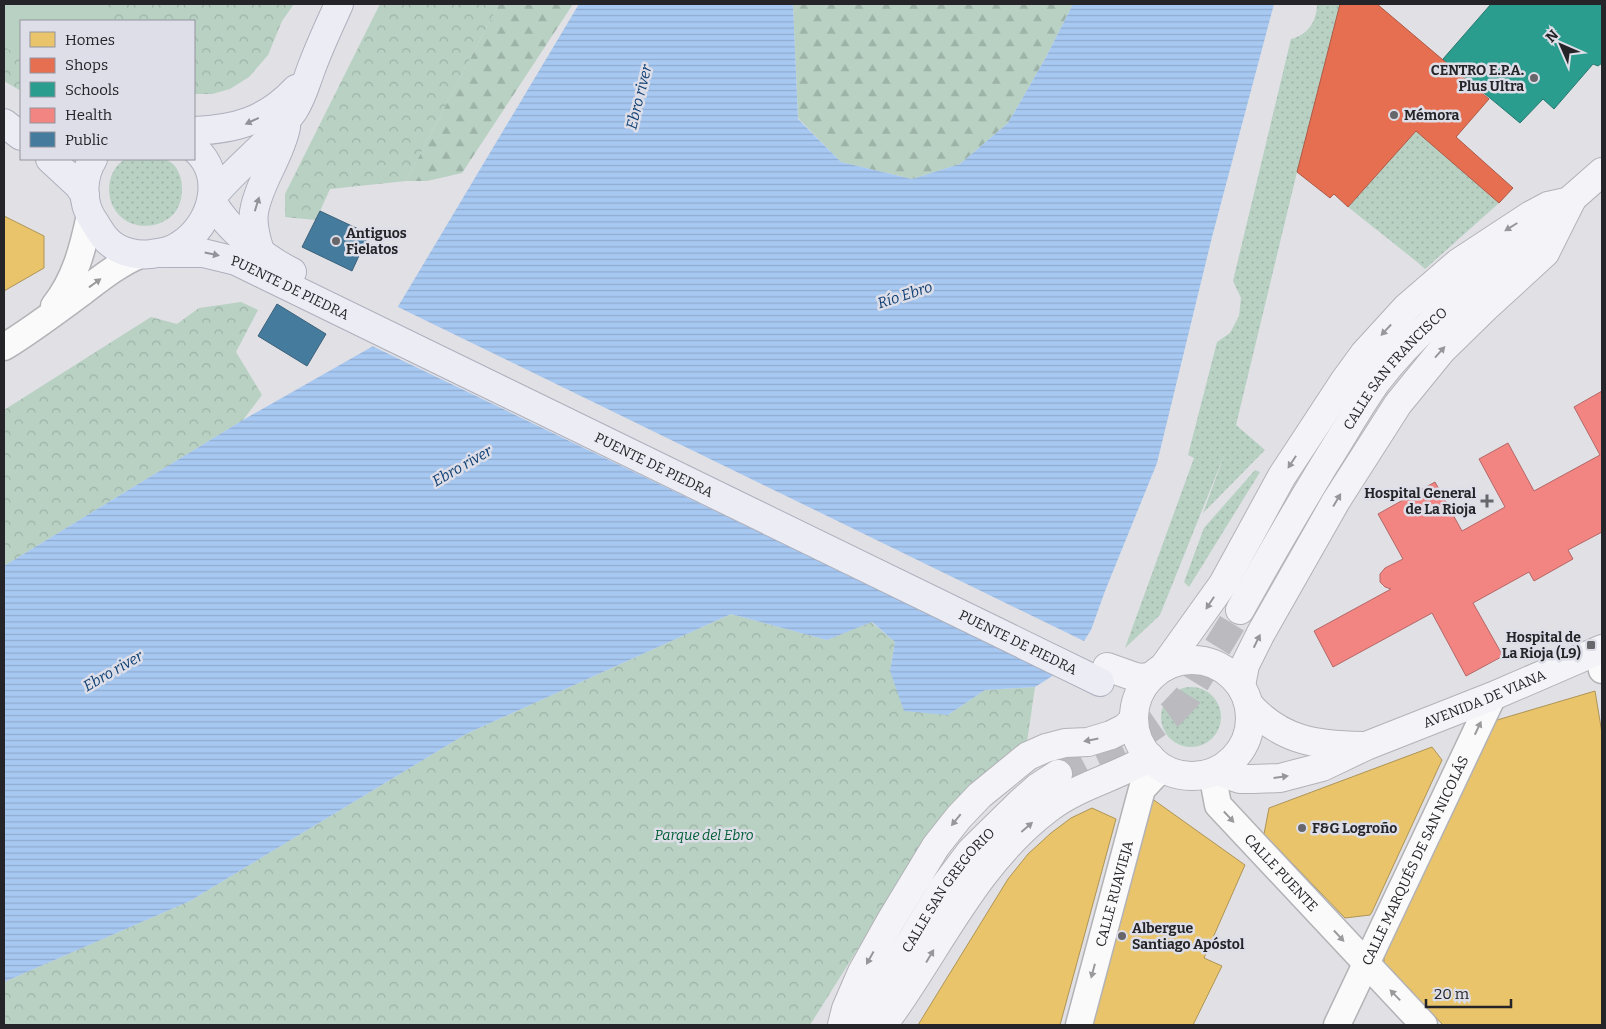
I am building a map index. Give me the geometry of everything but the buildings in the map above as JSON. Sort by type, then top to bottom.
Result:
[{"type":"main road","points":[[212,199],[231,175],[274,135],[302,97],[313,65],[340,4]]},
{"type":"main road","points":[[195,131],[246,124],[265,114],[293,92],[313,65]]},
{"type":"main road","points":[[4,118],[20,123]]},
{"type":"main road","points":[[260,251],[255,237],[254,214],[259,196],[284,139],[287,119]]},
{"type":"main road","points":[[4,123],[20,135]]},
{"type":"main road","points":[[51,160],[78,185],[87,205],[110,242],[129,253],[152,254],[180,245],[193,234],[207,216],[212,199],[212,179],[205,159],[195,149]]},
{"type":"main road","points":[[87,205],[85,179],[93,160]]},
{"type":"main road","name":"CALLE SAN FRANCISCO","points":[[1240,610],[1305,496],[1349,424],[1394,361],[1416,336],[1602,172]]},
{"type":"main road","name":"PUENTE DE PIEDRA","points":[[212,199],[226,222],[241,236],[318,293]]},
{"type":"main road","points":[[842,1025],[846,1009],[862,972],[890,922],[936,846],[959,817],[980,795],[1028,756],[1046,748],[1065,743],[1088,742],[1111,735],[1124,728],[1134,712],[1140,690],[1158,671],[1222,584],[1282,476],[1364,354],[1407,307],[1458,263],[1531,215],[1548,206],[1571,201]]},
{"type":"main road","points":[[1134,712],[1139,740],[1156,762],[1185,776],[1198,776],[1214,772],[1233,760],[1250,730],[1251,717],[1245,696],[1245,665],[1260,633],[1331,509],[1398,404],[1442,350],[1545,254],[1571,201]]},
{"type":"main road","name":"PUENTE DE PIEDRA","points":[[152,254],[203,253],[236,261],[318,293],[1104,674],[1122,692],[1134,712]]},
{"type":"main road","name":"AVENIDA DE VIANA","points":[[1214,772],[1240,779],[1280,778],[1322,767],[1366,746],[1493,696],[1601,657]]},
{"type":"main road","points":[[1158,671],[1181,661],[1202,660],[1224,669],[1245,696]]},
{"type":"main road","name":"PUENTE DE PIEDRA","points":[[1104,674],[1138,678],[1158,671]]},
{"type":"main road","name":"AVENIDA DE VIANA","points":[[1245,696],[1259,716],[1282,732],[1319,744],[1366,746]]},
{"type":"main road","points":[[883,1025],[915,980],[967,896],[1018,835],[1048,808],[1069,795],[1124,771],[1156,762]]},
{"type":"main road","name":"CALLE SAN GREGORIO","points":[[861,1025],[943,888],[971,851],[1021,802],[1038,787],[1058,774]]},
{"type":"street","points":[[42,322],[62,297],[73,277],[85,241],[87,205]]},
{"type":"street","points":[[4,347],[26,334],[130,259],[152,254]]},
{"type":"street","name":"CALLE MARQUÉS DE SAN NICOLÁS","points":[[1337,1025],[1493,696]]},
{"type":"street","name":"CALLE RUAVIEJA","points":[[1079,1025],[1142,789],[1156,762]]},
{"type":"street","name":"CALLE PUENTE","points":[[1214,772],[1218,805],[1424,1025]]},
{"type":"green space","points":[[4,4],[294,4],[282,21],[268,55],[249,77],[230,89],[212,94],[195,94],[195,20],[20,20],[20,90],[4,81]]},
{"type":"green space","points":[[4,4],[109,4],[100,20],[20,20],[20,56],[4,47]]},
{"type":"green space","points":[[380,4],[499,4],[406,181],[330,189],[316,220],[285,217],[285,194]]},
{"type":"green space","points":[[499,4],[573,4],[462,173],[427,181],[406,181]]},
{"type":"green space","points":[[793,4],[1073,4],[1045,59],[1008,123],[960,164],[912,179],[841,162],[798,118]]},
{"type":"green space","points":[[1317,4],[1340,4],[1236,425],[1265,450],[1203,513],[1225,453],[1160,615],[1125,648],[1194,458],[1188,455],[1217,342],[1230,333],[1239,316],[1241,298],[1233,281],[1291,39],[1307,31],[1315,16]]},
{"type":"green space","points":[[1416,131],[1499,203],[1425,269],[1348,207]]},
{"type":"green space","points":[[124,160],[167,160],[173,164],[182,183],[181,198],[176,211],[164,221],[148,226],[132,224],[125,220],[114,208],[109,193],[111,178],[119,164]]},
{"type":"green space","points":[[241,302],[258,310],[236,352],[262,395],[243,420],[4,566],[4,410],[151,317],[177,324],[199,308]]},
{"type":"green space","points":[[1255,470],[1260,472],[1189,587],[1184,582],[1204,528]]},
{"type":"green space","name":"Parque del Ebro","points":[[731,614],[827,640],[871,622],[895,642],[890,671],[948,715],[985,690],[1035,687],[1027,742],[971,783],[906,872],[810,1025],[4,1025],[4,982],[190,901],[466,734]]},
{"type":"green space","points":[[1185,687],[1197,687],[1208,692],[1216,700],[1221,711],[1219,729],[1208,742],[1197,747],[1185,747],[1174,742],[1166,734],[1161,723],[1161,711],[1166,700],[1174,692]]},
{"type":"water","points":[[579,4],[793,4],[798,119],[841,162],[912,179],[960,164],[1008,123],[1045,59],[1073,4],[1274,4],[1212,237],[1157,463],[1091,630],[1075,655],[1057,673],[1035,687],[985,690],[948,715],[904,711],[890,671],[895,642],[872,622],[827,640],[731,614],[466,734],[190,901],[4,982],[4,566],[243,420],[375,345]]},
{"type":"pier","points":[[396,306],[1086,642],[1076,657],[1058,676],[370,345],[374,343]]},
{"type":"tunnel","points":[[1058,774],[1148,730],[1171,714],[1187,697],[1240,610]]},
{"type":"place","name":"CENTRO E.P.A. Plus Ultra","points":[[1534,78]]},
{"type":"place","name":"Mémora","points":[[1394,115]]},
{"type":"place","name":"Antiguos Fielatos","points":[[336,241]]},
{"type":"place","name":"Hospital General de La Rioja","points":[[1487,501]]},
{"type":"place","name":"Hospital de La Rioja (L9)","points":[[1591,645]]},
{"type":"place","name":"F&G Logroño","points":[[1302,828]]},
{"type":"place","name":"Albergue Santiago Apóstol","points":[[1122,936]]},
{"type":"water label","name":"Ebro river","points":[[639,97]]},
{"type":"water label","name":"Río Ebro","points":[[905,295]]},
{"type":"water label","name":"Ebro river","points":[[462,466]]},
{"type":"water label","name":"Ebro river","points":[[113,671]]}]
